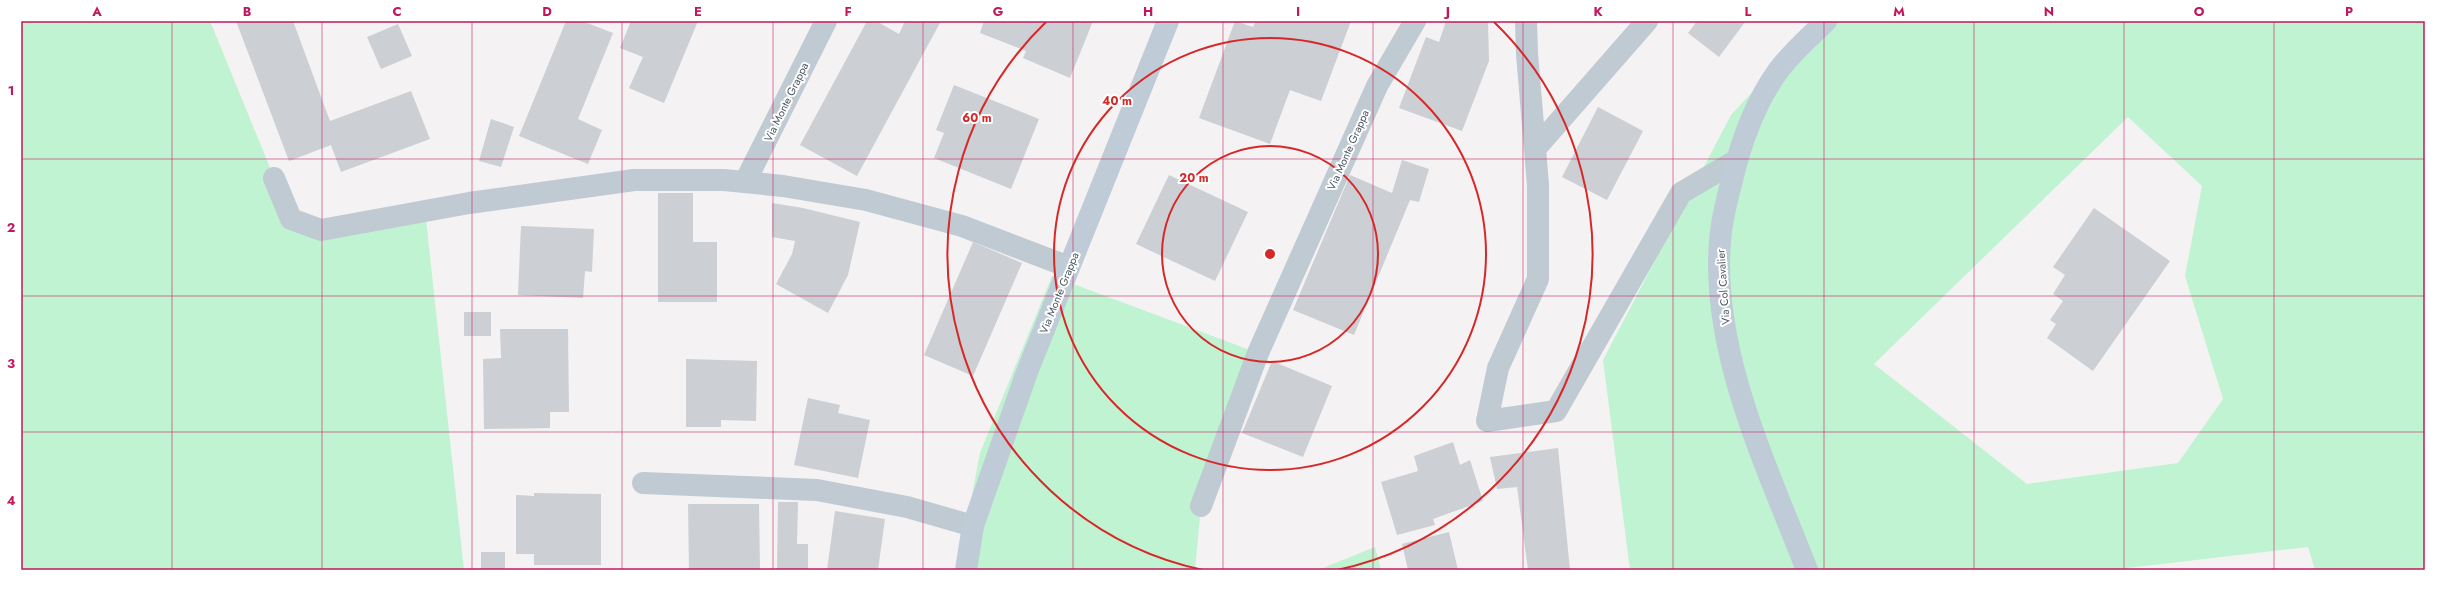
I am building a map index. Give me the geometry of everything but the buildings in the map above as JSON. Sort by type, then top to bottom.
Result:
[{"type":"main road","name":"Via Monte Grappa","points":[[966,570],[973,526],[1027,372],[1168,21]]},
{"type":"main road","name":"Via Col Cavalier","points":[[1807,570],[1753,431],[1726,334],[1722,302],[1720,242],[1737,160],[1748,128],[1778,71],[1826,21]]},
{"type":"street","name":"Via Monte Grappa","points":[[745,182],[826,21]]},
{"type":"street","name":"Via Monte Grappa","points":[[1201,506],[1261,346],[1377,86],[1416,21]]},
{"type":"street","points":[[1526,21],[1538,185],[1538,279],[1498,368],[1487,422],[1556,411],[1681,193],[1737,160]]},
{"type":"street","points":[[1535,149],[1647,21]]},
{"type":"street","points":[[274,178],[291,219],[321,230],[476,202],[634,180],[724,180],[783,186],[873,202],[962,226],[1069,267]]},
{"type":"street","points":[[644,483],[817,490],[907,507],[973,526]]},
{"type":"green space","points":[[21,21],[210,21],[291,219],[321,230],[425,210],[464,570],[21,570]]},
{"type":"green space","points":[[1818,21],[2425,21],[2425,570],[2315,570],[2308,547],[2110,570],[1630,570],[1603,360],[1731,115]],"holes":[[[2128,117],[2202,186],[2185,276],[2223,399],[2178,463],[2027,484],[1874,364]]]},
{"type":"green space","points":[[1052,276],[1258,353],[1201,506],[1195,570],[958,570],[980,453]]},
{"type":"green space","points":[[1375,547],[1381,570],[1318,570]]}]
